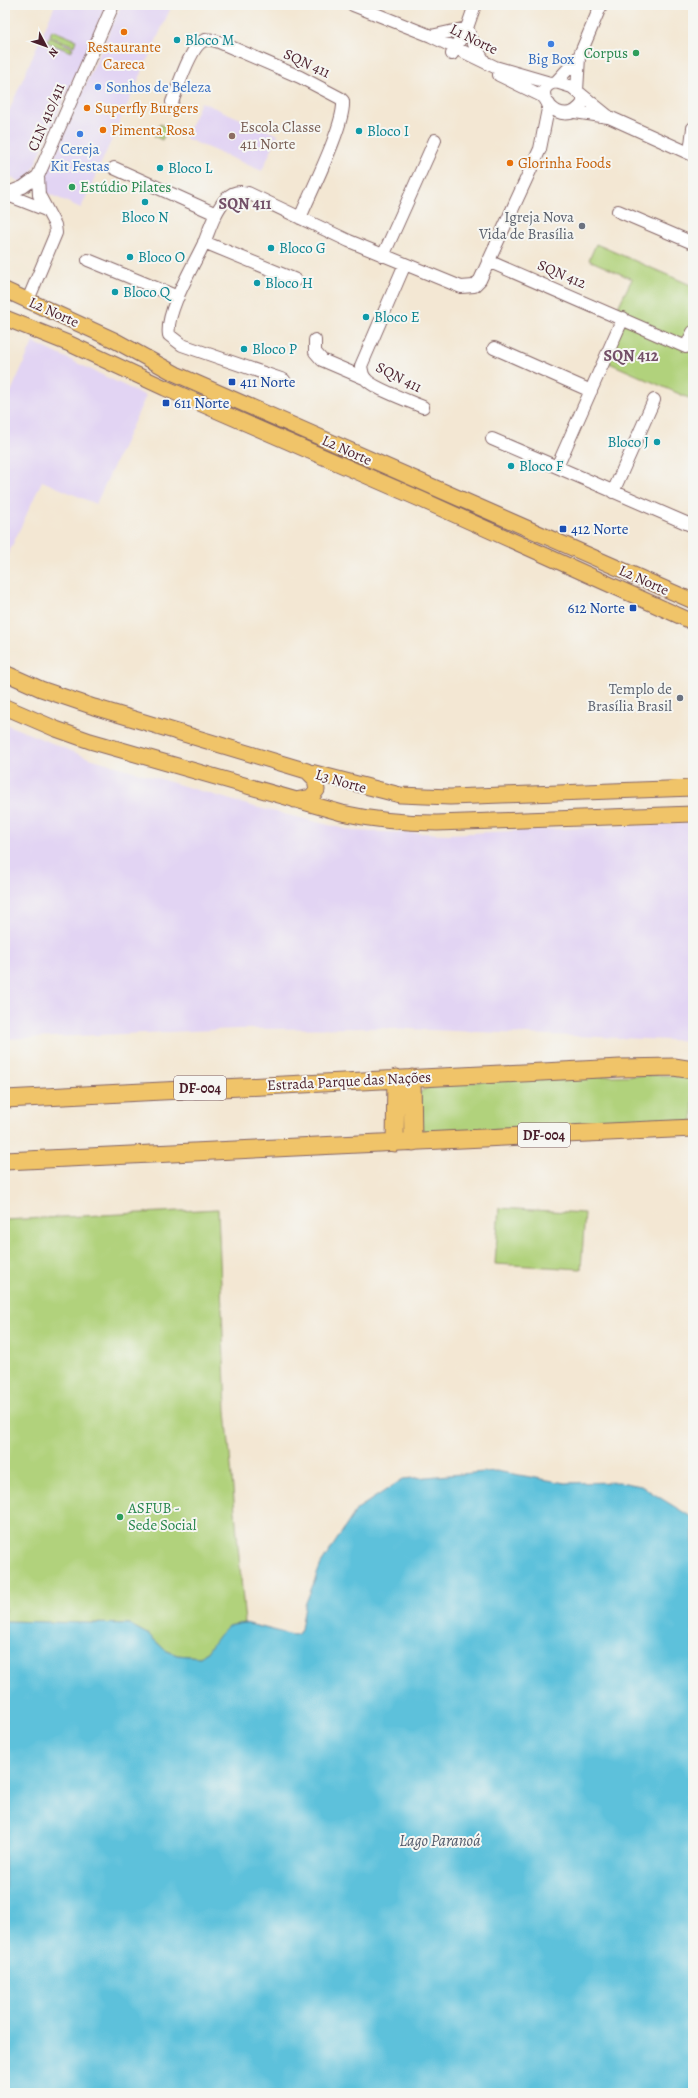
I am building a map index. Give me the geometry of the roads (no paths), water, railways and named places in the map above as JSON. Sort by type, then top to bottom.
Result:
[{"type":"highway","name":"Estrada Parque das Nações","points":[[5,1099],[648,1067],[693,1070]]},
{"type":"highway","points":[[404,1078],[414,1142]]},
{"type":"highway","points":[[396,1143],[404,1078]]},
{"type":"highway","name":"DF-004","points":[[5,1161],[693,1128]]},
{"type":"main road","name":"L2 Norte","points":[[5,290],[82,324],[161,367],[693,601]]},
{"type":"main road","name":"L2 Norte","points":[[5,318],[70,344],[165,388],[345,466],[693,622]]},
{"type":"main road","points":[[70,344],[80,333],[82,324]]},
{"type":"main road","points":[[345,466],[345,462],[356,454]]},
{"type":"main road","name":"L3 Norte","points":[[5,673],[94,707],[307,771],[377,791],[400,795],[426,797],[693,788]]},
{"type":"main road","name":"L3 Norte","points":[[5,707],[56,729],[90,741],[294,800],[370,819],[404,823],[437,824],[693,814]]},
{"type":"main road","points":[[294,800],[311,797],[317,790],[315,779],[307,771]]},
{"type":"street","name":"CLN 410/411","points":[[38,176],[113,5]]},
{"type":"street","name":"L1 Norte","points":[[353,5],[431,36],[454,51],[546,100]]},
{"type":"street","points":[[454,51],[466,28],[475,5]]},
{"type":"street","points":[[284,380],[230,363],[182,345],[174,340],[170,334],[168,327],[178,297],[216,214],[226,198],[238,192],[248,193],[383,256],[461,287],[468,287],[477,284],[540,149],[544,136],[546,100],[544,88],[553,82],[579,57],[601,5]]},
{"type":"street","name":"L1 Norte","points":[[364,10],[408,34],[515,74],[553,82]]},
{"type":"street","points":[[431,36],[466,28]]},
{"type":"street","points":[[466,28],[474,46],[485,62]]},
{"type":"street","name":"SQN 411","points":[[172,102],[193,52],[198,44],[207,40],[219,42],[300,77],[340,98],[343,106],[337,127],[300,218]]},
{"type":"street","points":[[575,112],[583,103],[580,93],[579,57]]},
{"type":"street","points":[[553,82],[567,84],[609,117],[692,154],[693,128]]},
{"type":"street","points":[[546,100],[562,113],[575,112],[609,117]]},
{"type":"street","points":[[544,136],[562,113]]},
{"type":"street","points":[[383,256],[435,140]]},
{"type":"street","points":[[114,168],[216,214]]},
{"type":"street","points":[[5,194],[23,187],[38,176]]},
{"type":"street","points":[[28,300],[55,238],[55,225],[46,210],[40,195],[38,176]]},
{"type":"street","points":[[5,194],[46,210]]},
{"type":"street","points":[[618,211],[693,243]]},
{"type":"street","points":[[204,242],[296,280]]},
{"type":"street","points":[[88,260],[178,297]]},
{"type":"street","name":"SQN 412","points":[[488,261],[623,318],[686,347],[693,332]]},
{"type":"street","name":"SQN 411","points":[[405,264],[362,366],[364,378],[372,385],[422,407]]},
{"type":"street","points":[[557,467],[623,318]]},
{"type":"street","points":[[315,340],[315,352],[322,360],[364,378]]},
{"type":"street","points":[[494,348],[591,391]]},
{"type":"street","points":[[613,492],[654,400]]},
{"type":"street","points":[[492,439],[693,526]]},
{"type":"water","name":"Lago Paranoá","points":[[496,1471],[565,1483],[620,1482],[641,1486],[693,1518],[693,2093],[5,2093],[5,1621],[129,1624],[149,1635],[165,1650],[177,1655],[200,1657],[206,1653],[219,1635],[228,1626],[245,1623],[293,1635],[298,1634],[301,1629],[305,1605],[321,1564],[357,1509],[403,1479]]},
{"type":"place","name":"Restaurante Careca","points":[[124,32]]},
{"type":"place","name":"Bloco M","points":[[177,40]]},
{"type":"place","name":"Big Box","points":[[551,44]]},
{"type":"place","name":"Corpus","points":[[636,53]]},
{"type":"place","name":"Sonhos de Beleza","points":[[98,87]]},
{"type":"place","name":"Superfly Burgers","points":[[87,108]]},
{"type":"place","name":"Pimenta Rosa","points":[[103,130]]},
{"type":"place","name":"Bloco I","points":[[359,131]]},
{"type":"place","name":"Cereja Kit Festas","points":[[80,134]]},
{"type":"place","name":"Escola Classe 411 Norte","points":[[232,136]]},
{"type":"place","name":"Glorinha Foods","points":[[510,163]]},
{"type":"place","name":"Bloco L","points":[[160,168]]},
{"type":"place","name":"Estúdio Pilates","points":[[72,187]]},
{"type":"place","name":"Bloco N","points":[[145,202]]},
{"type":"place","name":"Igreja Nova Vida de Brasília","points":[[582,226]]},
{"type":"place","name":"Bloco G","points":[[271,248]]},
{"type":"place","name":"Bloco O","points":[[130,257]]},
{"type":"place","name":"Bloco H","points":[[257,283]]},
{"type":"place","name":"Bloco Q","points":[[115,292]]},
{"type":"place","name":"Bloco E","points":[[366,317]]},
{"type":"place","name":"Bloco P","points":[[244,349]]},
{"type":"place","name":"411 Norte","points":[[232,382]]},
{"type":"place","name":"611 Norte","points":[[166,403]]},
{"type":"place","name":"Bloco J","points":[[657,442]]},
{"type":"place","name":"Bloco F","points":[[511,466]]},
{"type":"place","name":"412 Norte","points":[[563,529]]},
{"type":"place","name":"612 Norte","points":[[633,608]]},
{"type":"place","name":"Templo de Brasília Brasil","points":[[680,698]]},
{"type":"place","name":"ASFUB - Sede Social","points":[[120,1517]]},
{"type":"district","name":"SQN 411","points":[[245,204]]},
{"type":"district","name":"SQN 412","points":[[631,356]]}]
